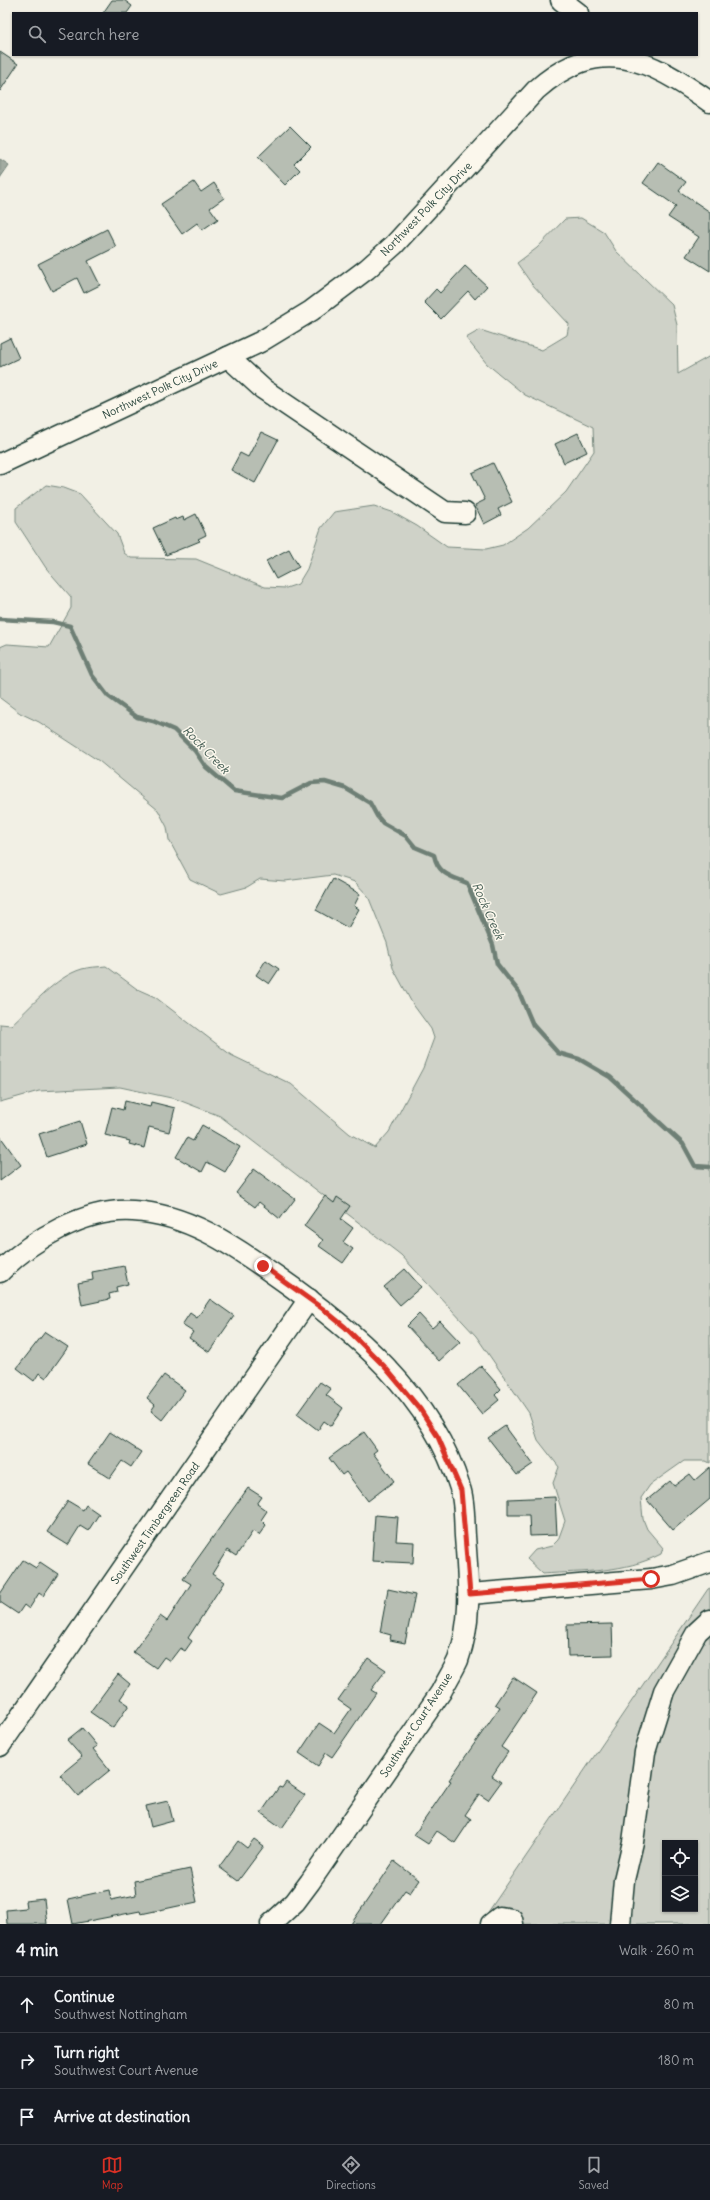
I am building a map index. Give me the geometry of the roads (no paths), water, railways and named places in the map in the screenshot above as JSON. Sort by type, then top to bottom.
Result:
[{"type":"street","points":[[561,0],[577,12]]},
{"type":"street","name":"Northwest Polk City Drive","points":[[0,464],[260,342],[312,311],[367,269],[412,226],[536,90],[562,70],[597,56],[631,59],[656,67],[710,102]]},
{"type":"street","points":[[228,357],[263,389],[445,512],[465,513]]},
{"type":"street","name":"Southwest Court Avenue","points":[[0,1272],[39,1240],[68,1224],[100,1215],[131,1210],[164,1215],[191,1224],[218,1237],[309,1299],[345,1327],[384,1366],[420,1409],[438,1437],[461,1490],[470,1594],[469,1614],[457,1663],[441,1692],[310,1882],[295,1902],[271,1924]]},
{"type":"street","name":"Southwest Timbergreen Road","points":[[0,1746],[309,1299]]},
{"type":"street","points":[[470,1594],[651,1579],[673,1575],[710,1562]]},
{"type":"street","points":[[620,1924],[624,1880],[633,1842],[645,1752],[664,1691],[697,1632],[710,1620]]},
{"type":"street","points":[[491,1924],[500,1917],[512,1919],[513,1924]]},
{"type":"waterway","name":"Rock Creek","points":[[0,619],[53,622],[70,626],[92,675],[108,696],[137,717],[153,721],[174,730],[195,751],[206,767],[234,791],[282,798],[311,783],[325,782],[345,788],[370,803],[377,816],[383,823],[406,836],[415,847],[434,855],[438,866],[446,874],[467,883],[493,945],[497,964],[519,992],[533,1025],[558,1053],[579,1059],[610,1077],[683,1144],[695,1166],[710,1167]]}]
